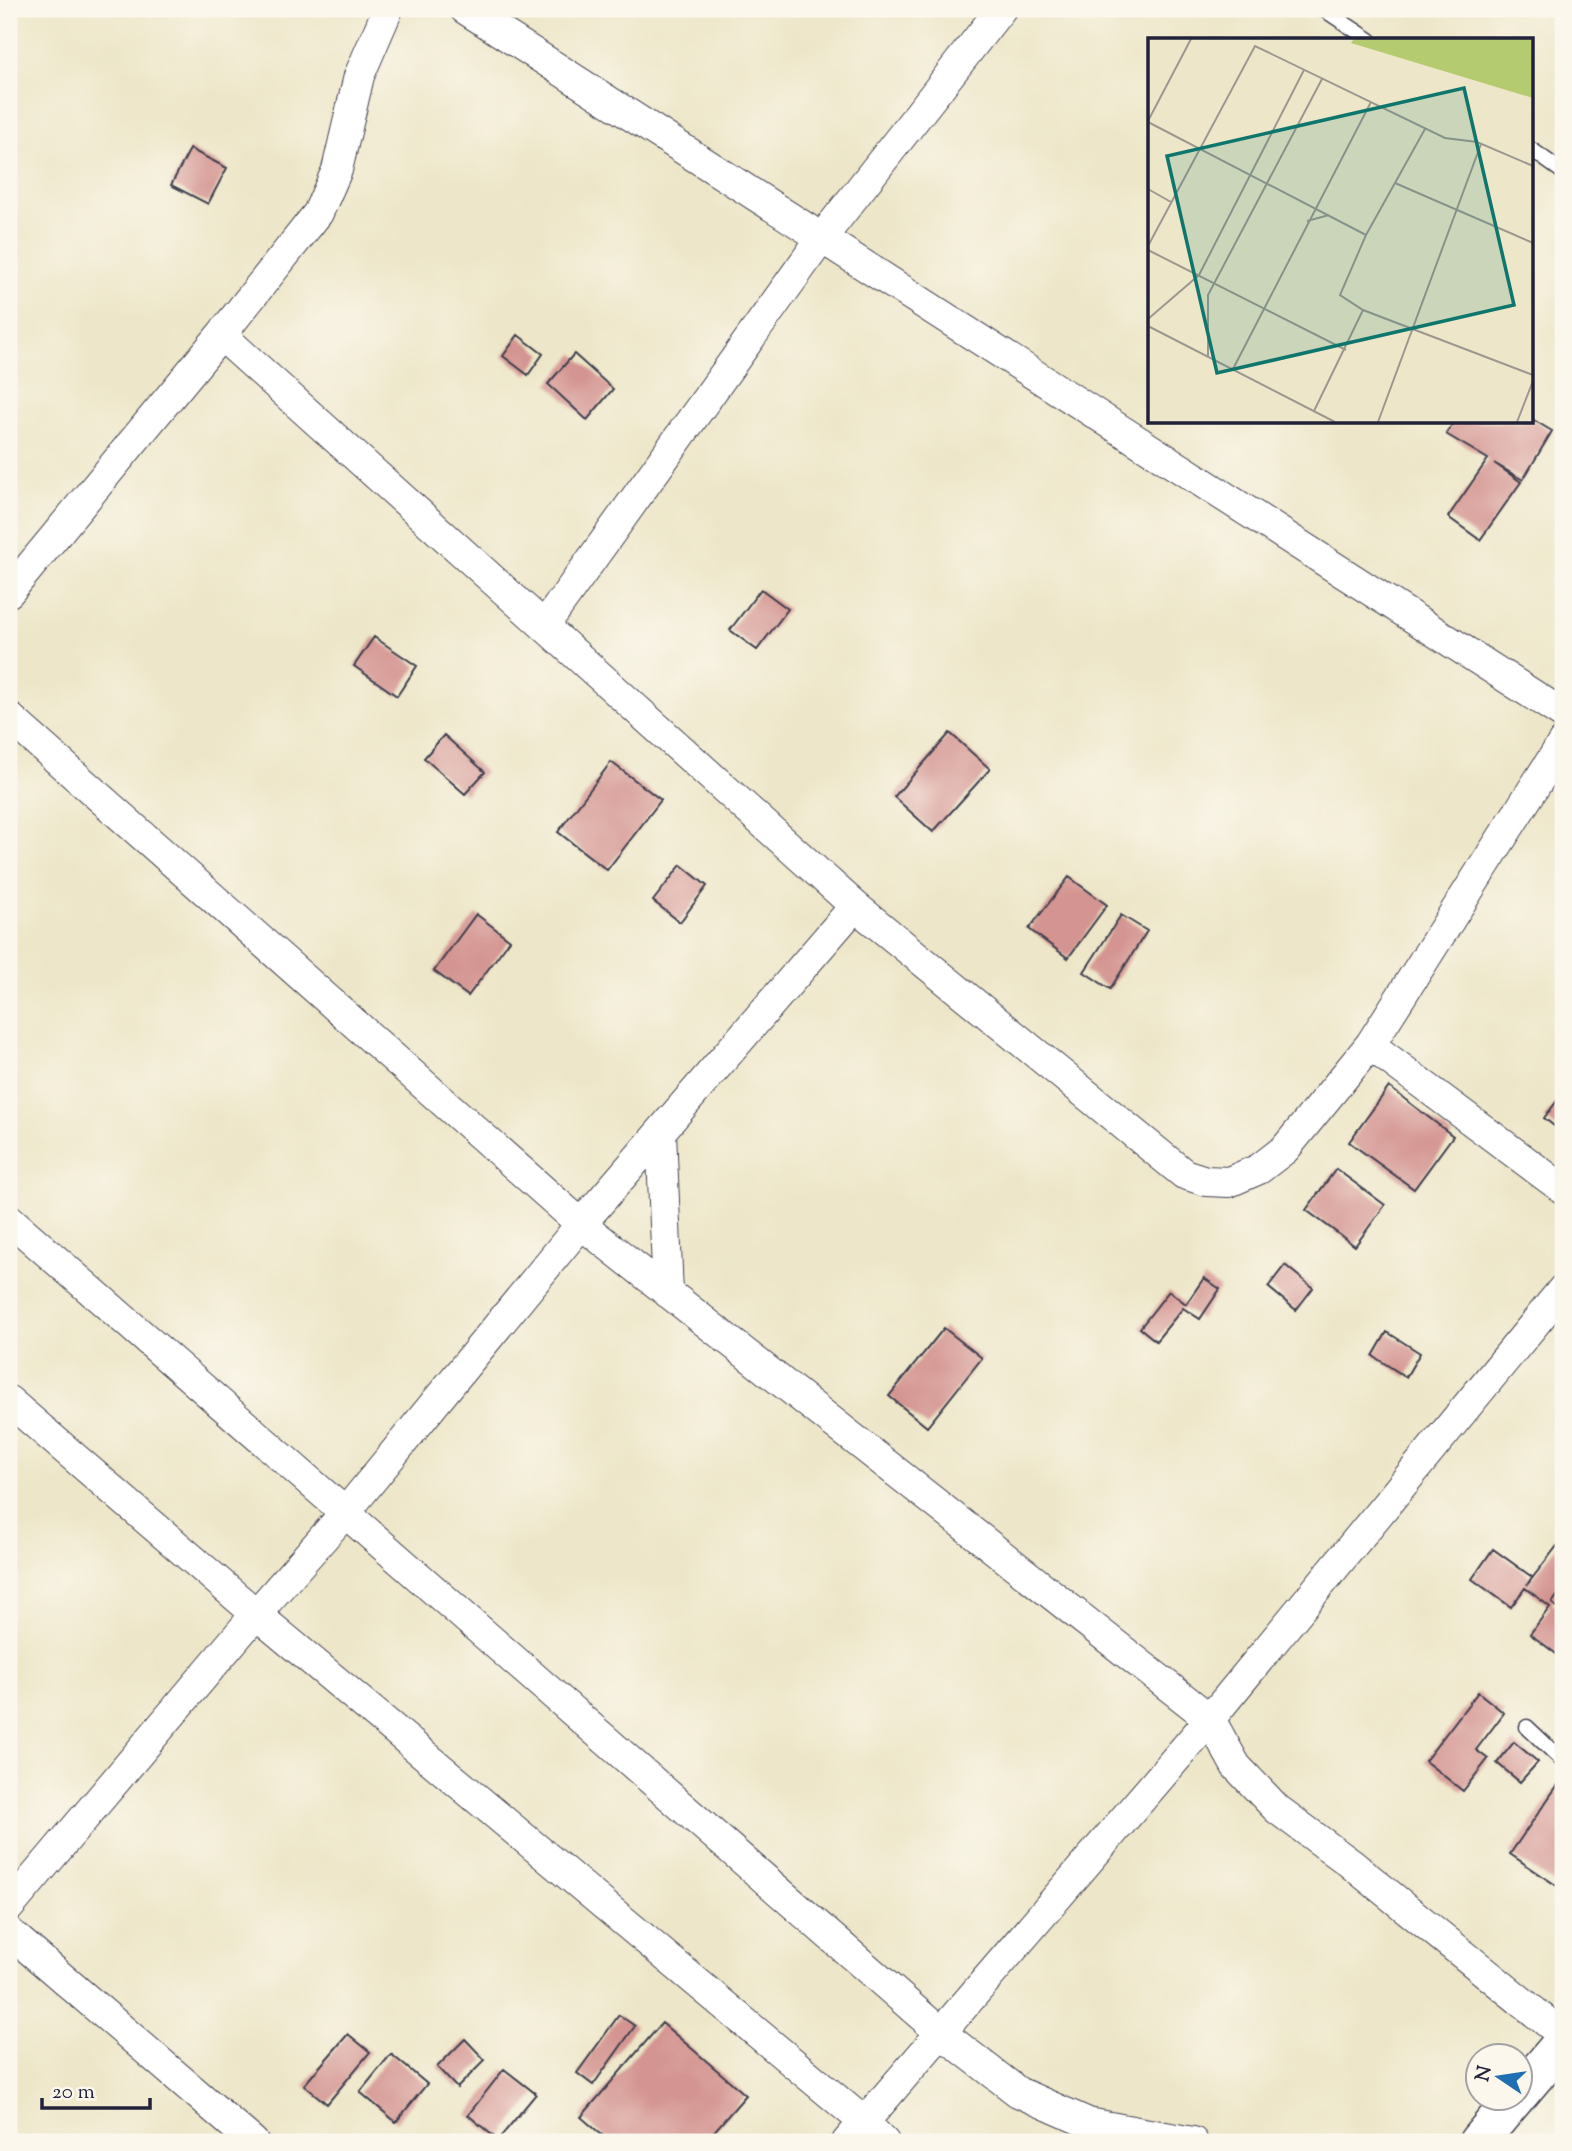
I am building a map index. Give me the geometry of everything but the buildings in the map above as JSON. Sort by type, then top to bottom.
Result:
[{"type":"main road","points":[[1534,2076],[1563,2042]]},
{"type":"main road","points":[[1478,2142],[1503,2112]]},
{"type":"street","points":[[9,592],[318,214],[337,170],[359,76],[388,9]]},
{"type":"street","points":[[465,9],[1563,714]]},
{"type":"street","points":[[544,626],[821,239],[1001,9]]},
{"type":"street","points":[[221,335],[855,906],[1184,1174],[1206,1181],[1229,1182],[1259,1169],[1285,1149],[1370,1045],[1563,742]]},
{"type":"street","points":[[9,717],[580,1224],[1210,1719],[1236,1766],[1277,1809],[1350,1863],[1563,2035]]},
{"type":"street","points":[[9,1907],[256,1614],[345,1513],[580,1224],[855,906]]},
{"type":"street","points":[[1370,1045],[1563,1189]]},
{"type":"street","points":[[661,1132],[668,1293]]},
{"type":"street","points":[[9,1219],[940,2032],[1018,2092],[1088,2123],[1193,2142]]},
{"type":"street","points":[[9,1401],[865,2135],[940,2032],[1210,1719],[1563,1289]]},
{"type":"street","points":[[9,1932],[253,2142]]},
{"type":"lane","points":[[1323,9],[1367,38]]},
{"type":"lane","points":[[1534,151],[1563,172]]},
{"type":"lane","points":[[1527,1727],[1563,1761]]}]
